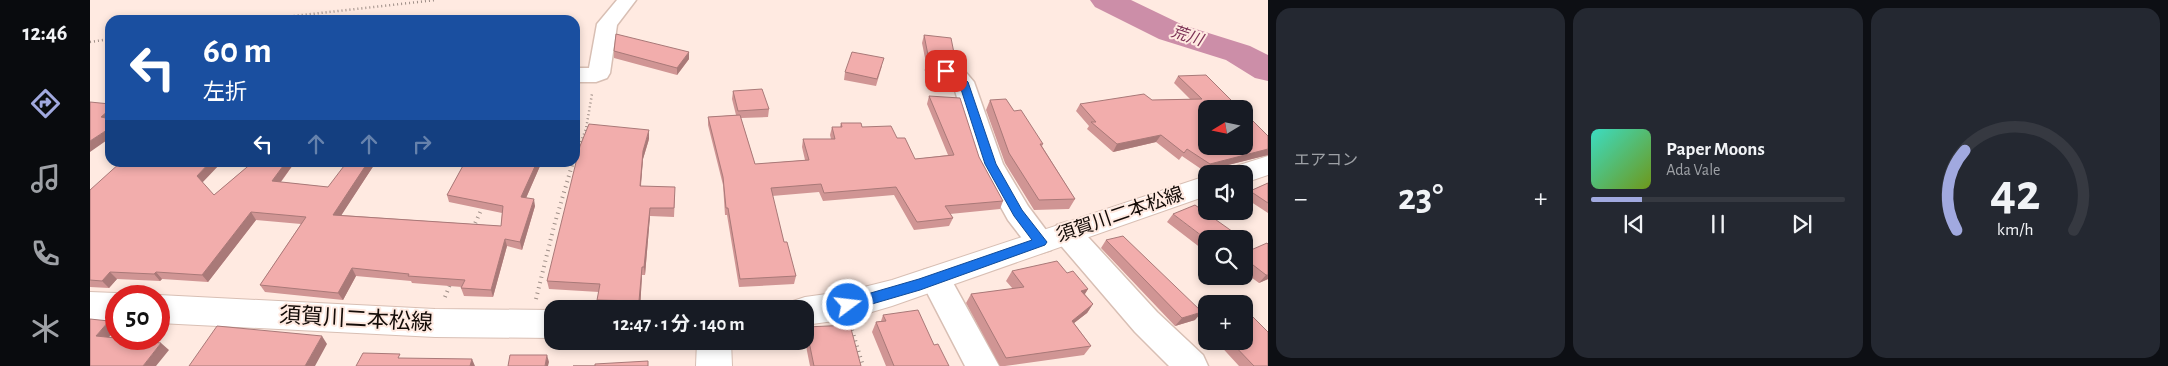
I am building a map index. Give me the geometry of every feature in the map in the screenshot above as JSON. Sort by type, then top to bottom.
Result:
[{"type":"main road","points":[[1253,171],[1268,166]]},
{"type":"main road","name":"須賀川二本松線","points":[[814,310],[844,306],[935,279],[1198,189]]},
{"type":"main road","points":[[90,306],[105,307]]},
{"type":"main road","name":"須賀川二本松線","points":[[170,310],[435,323],[541,324]]},
{"type":"main road","points":[[714,350],[714,366]]},
{"type":"street","points":[[580,75],[596,75],[599,73],[607,24],[626,0]]},
{"type":"street","points":[[937,70],[955,74],[963,82],[990,164],[1018,213],[1054,238],[1192,366]]},
{"type":"street","points":[[935,279],[982,366]]},
{"type":"path","points":[[302,15],[436,0]]},
{"type":"path","points":[[90,42],[105,40]]},
{"type":"path","points":[[580,145],[586,129],[596,75]]},
{"type":"path","points":[[541,324],[554,226],[572,167]]},
{"type":"path","points":[[470,235],[480,210],[486,202]]},
{"type":"path","points":[[435,323],[453,279]]},
{"type":"path","points":[[844,306],[863,366]]},
{"type":"building","points":[[616,34],[689,52],[677,68],[614,51]]},
{"type":"building","points":[[924,35],[951,38],[955,58],[928,55]]},
{"type":"building","points":[[852,52],[884,58],[877,79],[845,72]]},
{"type":"building","points":[[1206,75],[1231,100],[1198,100],[1198,155],[1245,155],[1210,164],[1187,149],[1184,153],[1161,135],[1117,144],[1091,122],[1096,122],[1080,104],[1144,94],[1152,100],[1202,99],[1178,76]]},
{"type":"building","points":[[762,89],[769,109],[738,111],[733,91]]},
{"type":"building","points":[[929,96],[960,98],[979,157],[1003,201],[945,206],[953,218],[917,222],[896,187],[824,193],[821,184],[771,188],[784,242],[787,242],[796,276],[740,279],[728,208],[726,208],[723,177],[708,117],[740,115],[755,164],[809,160],[803,139],[835,139],[832,127],[842,127],[841,123],[861,123],[862,127],[891,126],[897,138],[905,138],[915,159],[954,155]]},
{"type":"building","points":[[1006,99],[1014,111],[1021,110],[1075,199],[1039,200],[1009,153],[990,100]]},
{"type":"building","points":[[90,102],[105,104],[105,113],[101,117],[105,118],[105,131],[90,141]]},
{"type":"building","points":[[1253,121],[1268,136],[1268,149],[1253,153]]},
{"type":"building","points":[[589,124],[649,130],[643,151],[640,186],[675,187],[674,208],[650,208],[639,300],[597,300],[600,284],[547,281],[575,167],[580,167],[580,146]]},
{"type":"building","points":[[115,167],[205,167],[197,176],[214,195],[247,167],[282,167],[272,181],[328,187],[343,167],[365,167],[333,215],[501,226],[503,206],[447,195],[462,167],[535,167],[521,197],[534,199],[520,242],[505,239],[491,290],[461,288],[465,280],[408,276],[409,274],[352,268],[338,293],[260,285],[306,217],[251,212],[202,275],[110,272],[102,281],[90,280],[90,190]]},
{"type":"building","points":[[1268,183],[1268,203],[1253,193],[1253,190]]},
{"type":"building","points":[[1195,205],[1198,207],[1198,220],[1216,220],[1230,230],[1198,230],[1198,233],[1173,214]]},
{"type":"building","points":[[1123,236],[1198,308],[1198,313],[1182,318],[1106,240]]},
{"type":"building","points":[[1268,244],[1268,275],[1253,265],[1253,249]]},
{"type":"building","points":[[1057,261],[1067,273],[1073,271],[1088,289],[1081,291],[1093,304],[1072,321],[1091,346],[1006,358],[971,294],[1024,287],[1012,271]]},
{"type":"building","points":[[918,310],[934,345],[938,344],[949,366],[894,366],[876,322],[886,321],[883,315]]},
{"type":"building","points":[[1253,317],[1268,332],[1268,366],[1254,366],[1239,350],[1253,350]]},
{"type":"building","points":[[90,319],[105,321],[105,326],[96,336],[105,337],[105,350],[156,350],[143,366],[90,366]]},
{"type":"building","points":[[850,325],[861,366],[814,366],[811,350],[814,350],[814,327]]},
{"type":"building","points":[[217,326],[322,336],[305,366],[189,366]]},
{"type":"building","points":[[363,353],[400,354],[398,358],[472,359],[470,366],[356,366]]},
{"type":"building","points":[[510,355],[547,355],[545,366],[508,366]]},
{"type":"building","points":[[648,361],[648,366],[595,366],[595,364]]},
{"type":"waterway","name":"荒川","points":[[1106,0],[1171,32],[1238,53],[1268,70]]},
{"type":"route","points":[[848,305],[920,284],[1041,242],[1018,213],[990,164],[963,82],[955,74],[946,71]]}]
